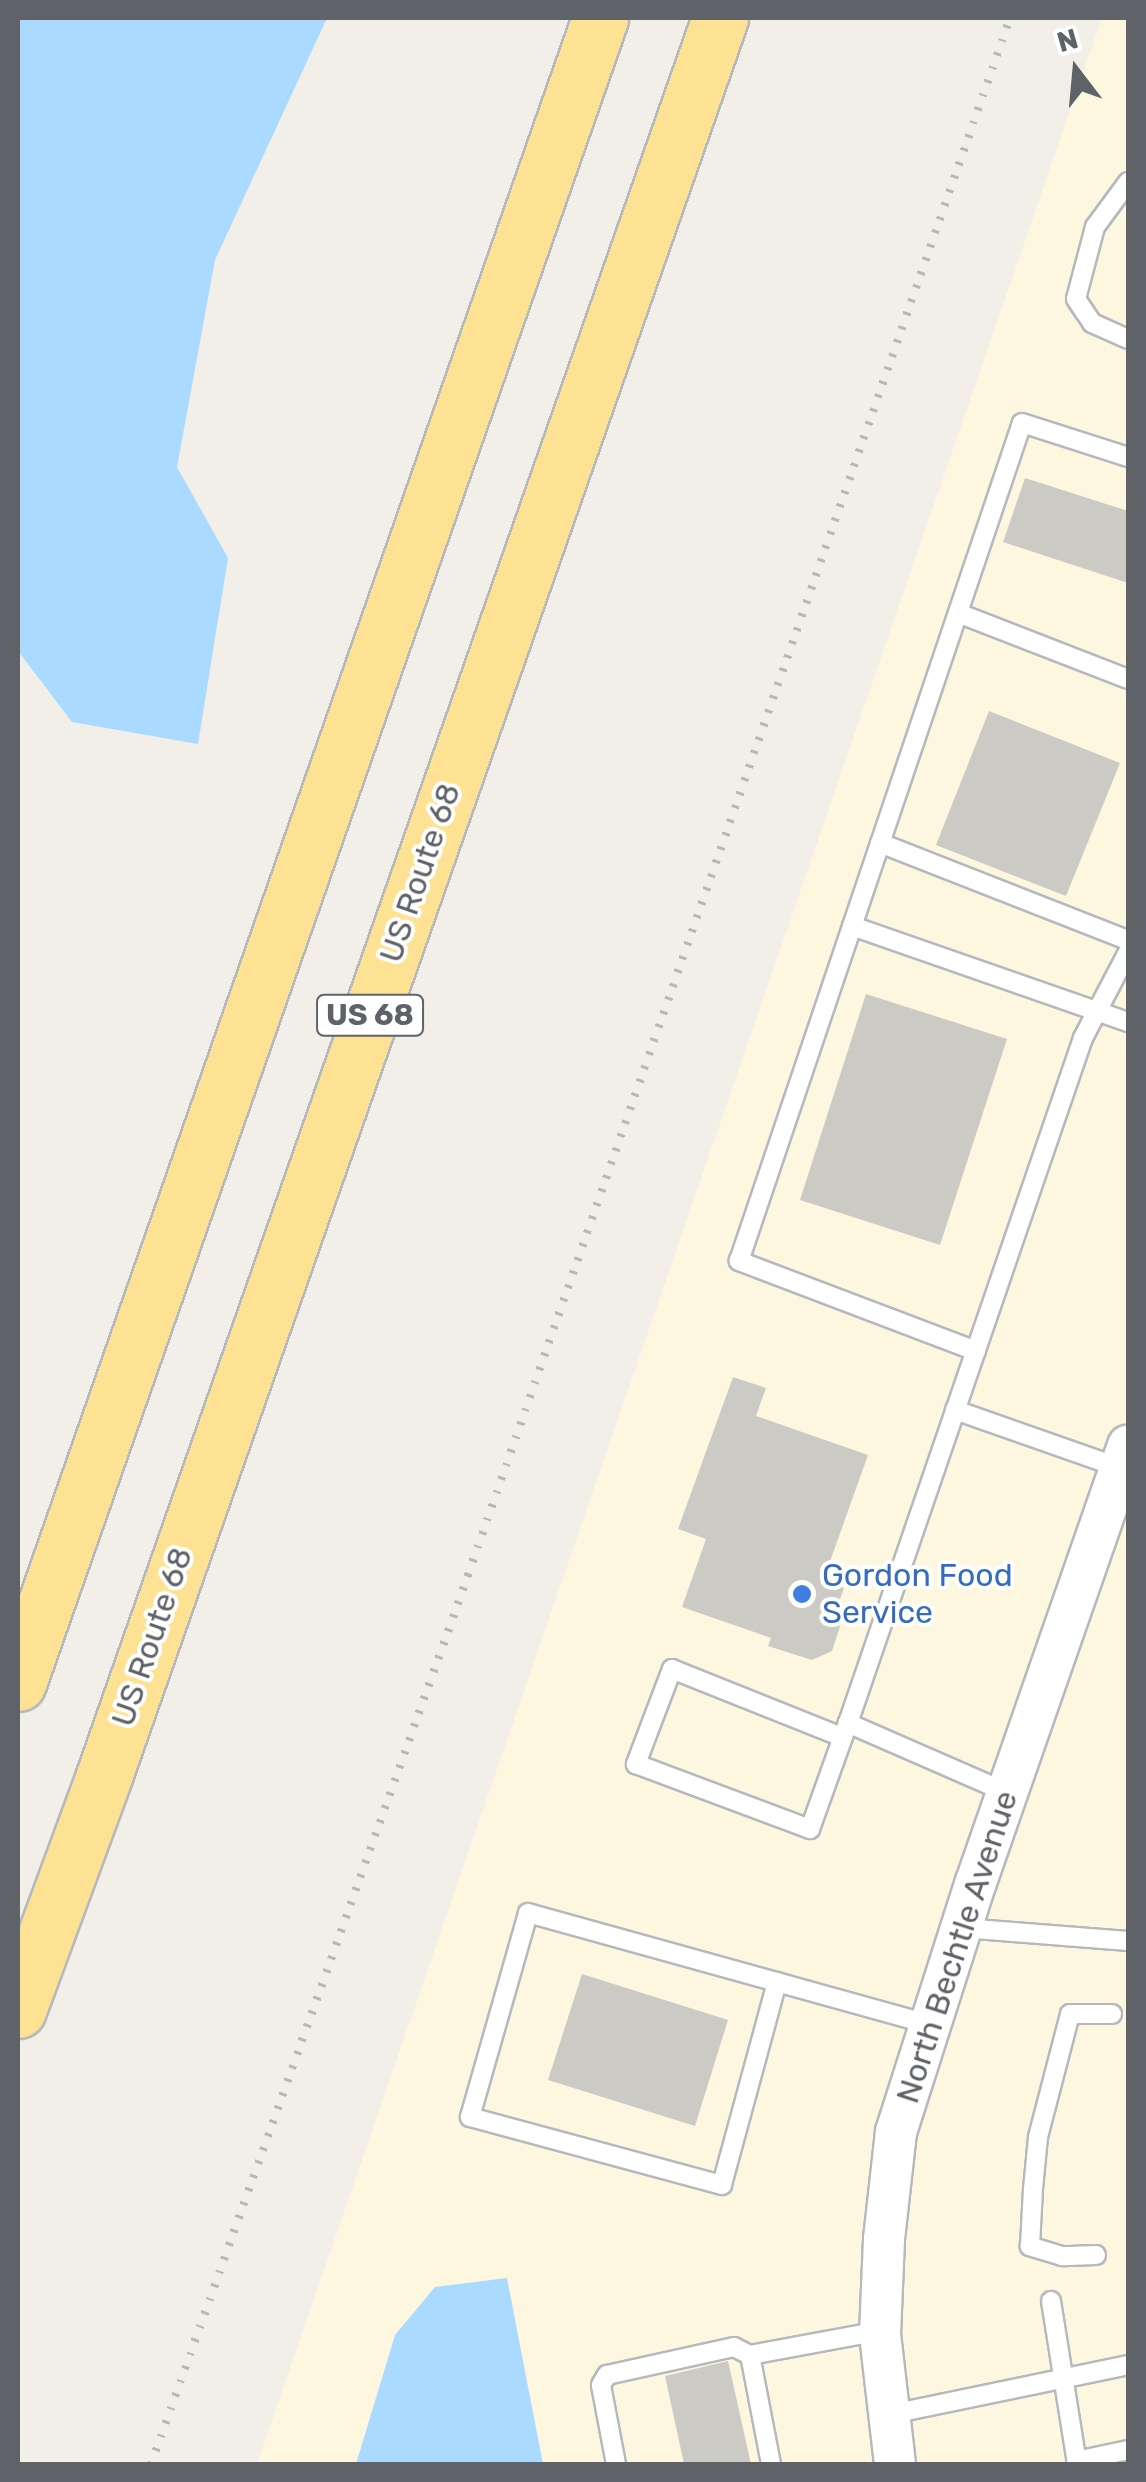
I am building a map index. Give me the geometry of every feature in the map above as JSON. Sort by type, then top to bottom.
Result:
[{"type":"highway","points":[[18,1683],[600,18]]},
{"type":"highway","name":"US Route 68","points":[[18,2010],[104,1776],[720,18]]},
{"type":"street","name":"North Bechtle Avenue","points":[[895,2464],[880,2331],[884,2239],[896,2132],[929,2024],[1125,1457]]},
{"type":"lane","points":[[1128,182],[1095,227],[1076,298],[1092,323],[1128,340]]},
{"type":"lane","points":[[976,1351],[739,1260],[1022,422],[1128,457]]},
{"type":"lane","points":[[958,613],[1128,680]]},
{"type":"lane","points":[[880,843],[1128,940]]},
{"type":"lane","points":[[852,926],[1128,1022]]},
{"type":"lane","points":[[1008,1793],[845,1730],[672,1669],[636,1764],[810,1829],[845,1730],[976,1351],[1083,1038],[1128,952]]},
{"type":"lane","points":[[955,1410],[1125,1457]]},
{"type":"lane","points":[[777,1982],[722,2185],[470,2117],[528,1912],[929,2024]]},
{"type":"lane","points":[[962,1928],[1128,1941]]},
{"type":"lane","points":[[1096,2254],[1062,2256],[1030,2246],[1032,2189],[1038,2136],[1070,2014],[1112,2014]]},
{"type":"lane","points":[[1051,2301],[1060,2379],[1077,2463],[1128,2450]]},
{"type":"lane","points":[[616,2464],[600,2385],[607,2375],[734,2347],[750,2355],[880,2331]]},
{"type":"lane","points":[[750,2355],[772,2464]]},
{"type":"lane","points":[[887,2416],[1128,2365]]},
{"type":"shaded area","points":[[1102,18],[1128,18],[1128,2464],[257,2464]]},
{"type":"water","points":[[18,18],[327,18],[215,260],[177,467],[228,558],[198,744],[72,722],[18,651]]},
{"type":"water","points":[[507,2278],[543,2464],[356,2464],[395,2335],[435,2287]]},
{"type":"building","points":[[1025,478],[1128,511],[1128,583],[1003,542]]},
{"type":"building","points":[[989,711],[1120,763],[1066,896],[936,845]]},
{"type":"building","points":[[866,994],[1007,1039],[940,1245],[800,1200]]},
{"type":"building","points":[[733,1377],[766,1388],[756,1416],[868,1455],[823,1581],[844,1588],[838,1605],[846,1608],[832,1651],[812,1660],[768,1646],[771,1638],[682,1607],[706,1539],[678,1529]]},
{"type":"building","points":[[582,1974],[728,2020],[695,2126],[548,2080]]},
{"type":"building","points":[[728,2361],[751,2464],[684,2464],[665,2376]]},
{"type":"railway","points":[[151,2464],[468,1575],[1010,18]]},
{"type":"place","name":"Gordon Food Service","points":[[802,1594]]}]
